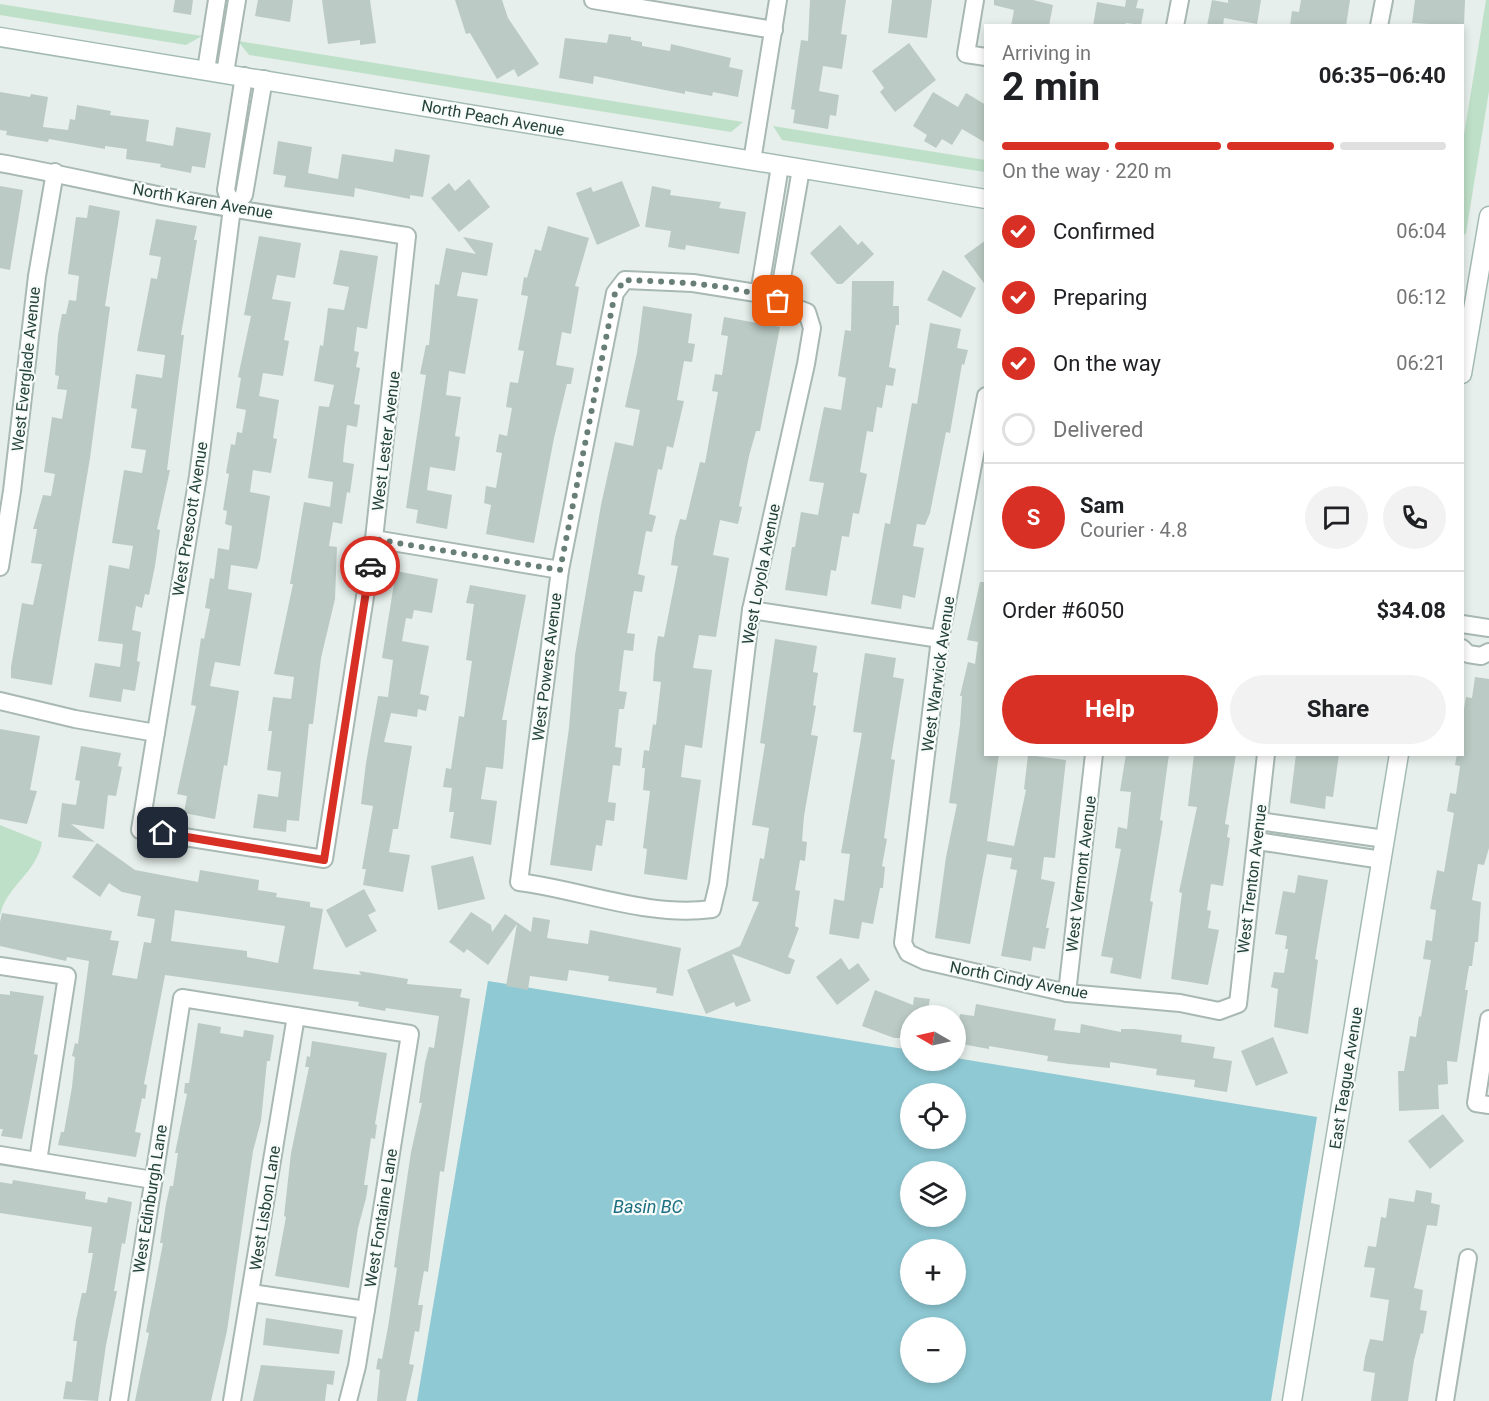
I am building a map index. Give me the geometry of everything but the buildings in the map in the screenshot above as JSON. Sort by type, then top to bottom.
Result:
[{"type":"street","points":[[206,70],[217,0]]},
{"type":"street","points":[[225,73],[237,0]]},
{"type":"street","points":[[593,0],[774,30]]},
{"type":"street","points":[[752,161],[778,0]]},
{"type":"street","points":[[975,0],[966,54],[984,57]]},
{"type":"street","points":[[1175,24],[1180,0]]},
{"type":"street","points":[[1379,24],[1384,0]]},
{"type":"street","name":"North Peach Avenue","points":[[0,37],[984,199]]},
{"type":"street","name":"West Prescott Avenue","points":[[140,830],[198,476],[232,208],[226,190],[244,76]]},
{"type":"street","name":"West Prescott Avenue","points":[[232,208],[244,195],[264,79]]},
{"type":"street","name":"North Karen Avenue","points":[[0,163],[232,208],[407,236]]},
{"type":"street","points":[[780,166],[759,294],[778,301],[801,169]]},
{"type":"street","name":"West Everglade Avenue","points":[[0,567],[12,491],[37,276],[55,172]]},
{"type":"street","points":[[1464,361],[1477,274],[1489,216]]},
{"type":"street","name":"West Lester Avenue","points":[[140,830],[324,860],[374,539],[407,236]]},
{"type":"street","name":"West Powers Avenue","points":[[712,909],[691,912],[616,902],[554,886],[519,882],[560,570],[615,293],[625,280],[693,283],[759,294]]},
{"type":"street","name":"West Loyola Avenue","points":[[712,909],[718,884],[751,610],[812,328],[807,312],[778,301]]},
{"type":"street","name":"West Warwick Avenue","points":[[908,953],[903,943],[940,639],[984,407]]},
{"type":"street","points":[[374,539],[560,570]]},
{"type":"street","points":[[751,610],[940,639]]},
{"type":"street","points":[[1464,624],[1489,628]]},
{"type":"street","points":[[1464,641],[1489,645]]},
{"type":"street","points":[[1464,650],[1468,654],[1481,656],[1489,652]]},
{"type":"street","points":[[0,701],[75,719],[156,733]]},
{"type":"street","name":"West Vermont Avenue","points":[[1067,993],[1094,756]]},
{"type":"street","name":"West Trenton Avenue","points":[[1238,1004],[1266,756]]},
{"type":"street","name":"East Teague Avenue","points":[[1292,1401],[1399,756]]},
{"type":"street","points":[[1259,821],[1385,839]]},
{"type":"street","points":[[1257,840],[1382,860]]},
{"type":"street","name":"North Cindy Avenue","points":[[908,953],[925,962],[1067,993],[1180,1003],[1219,1011],[1238,1004]]},
{"type":"street","points":[[0,966],[67,976],[38,1161]]},
{"type":"street","name":"West Edinburgh Lane","points":[[119,1401],[182,998],[296,1016]]},
{"type":"street","name":"West Fontaine Lane","points":[[296,1016],[410,1034],[357,1366],[348,1401]]},
{"type":"street","name":"West Lisbon Lane","points":[[232,1401],[296,1016]]},
{"type":"street","points":[[1482,1104],[1489,1019]]},
{"type":"street","points":[[0,1155],[153,1180]]},
{"type":"street","points":[[1445,1401],[1468,1258]]},
{"type":"street","points":[[251,1293],[366,1310]]},
{"type":"green space","points":[[1486,0],[1489,0],[1489,91],[1464,235],[1464,135]]},
{"type":"green space","points":[[0,4],[202,36],[186,45],[0,15]]},
{"type":"green space","points":[[238,41],[743,122],[731,132],[249,55]]},
{"type":"green space","points":[[773,126],[984,160],[984,172],[782,140]]},
{"type":"green space","points":[[0,825],[42,842],[34,863],[8,897],[0,916]]},
{"type":"water","name":"Basin BC","points":[[488,981],[900,1048],[900,1071],[966,1071],[966,1060],[1317,1117],[1271,1401],[417,1401]]},
{"type":"way so far","points":[[370,566],[374,539],[560,570],[615,293],[625,280],[693,283],[756,293],[778,301]]},
{"type":"route","points":[[163,833],[324,860],[370,566]]}]
